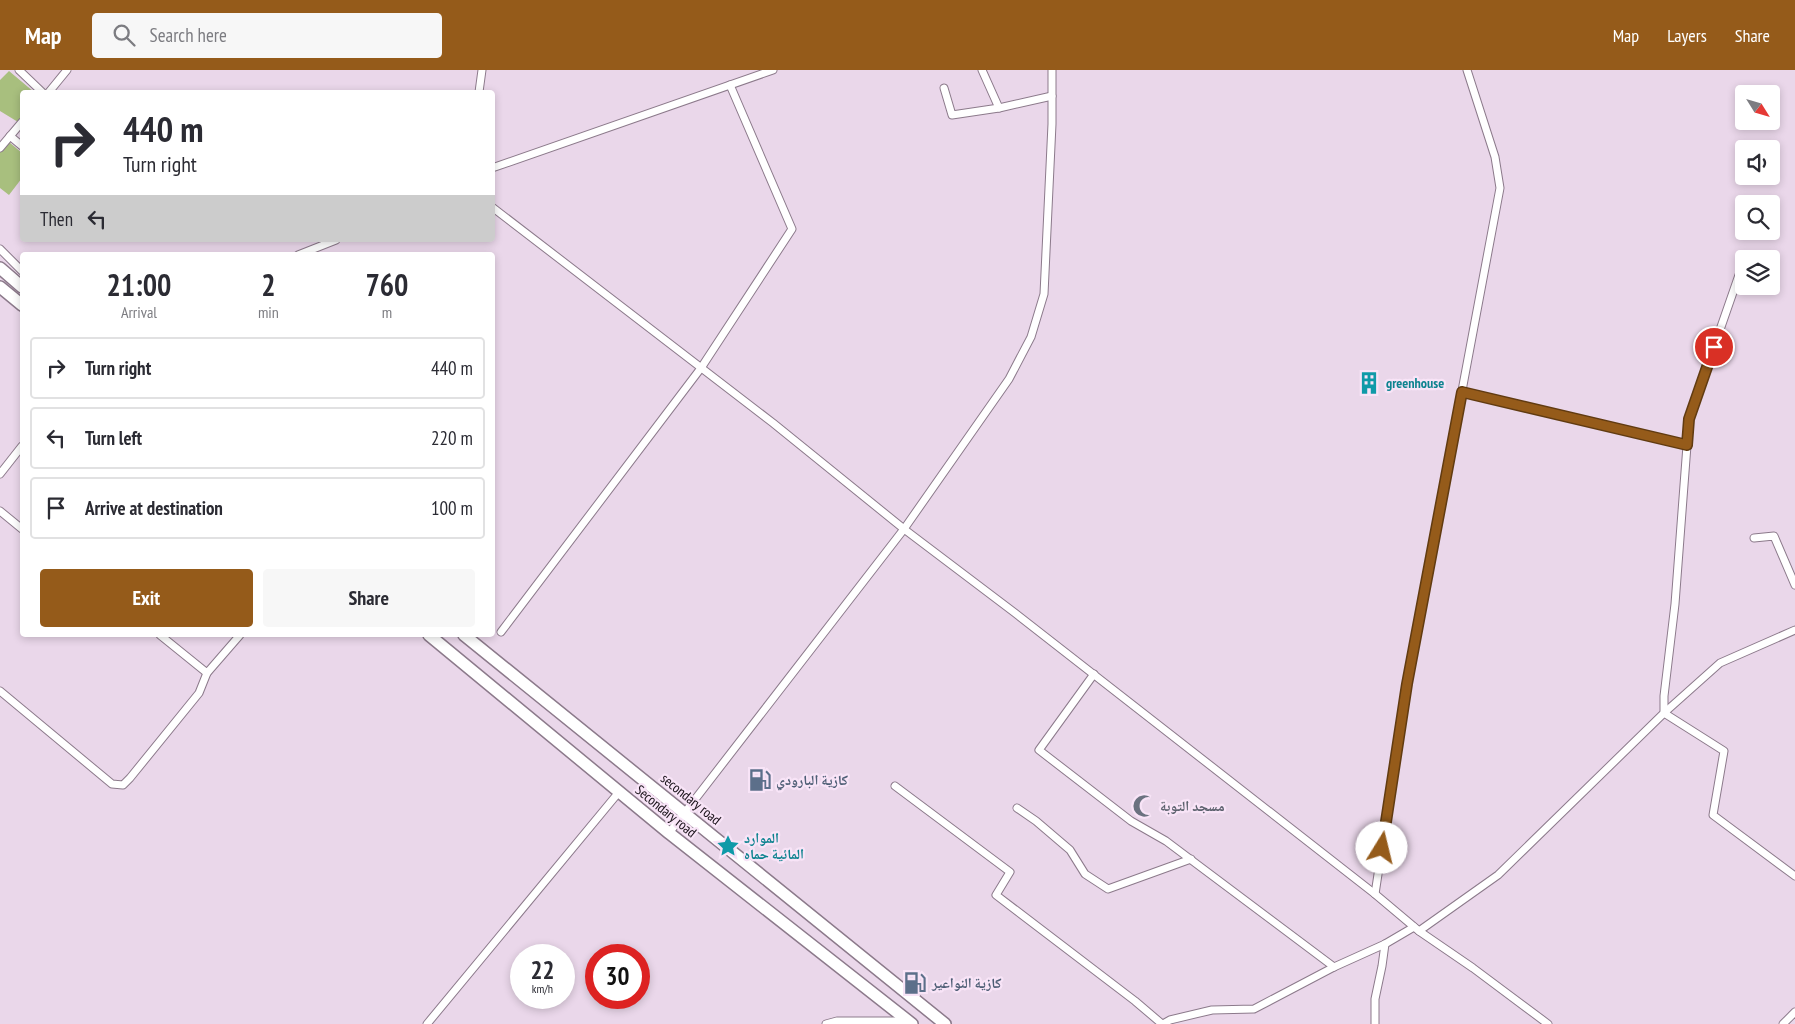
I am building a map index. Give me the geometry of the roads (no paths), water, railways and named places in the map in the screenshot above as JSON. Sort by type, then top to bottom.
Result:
[{"type":"main road","points":[[0,268],[20,285]]},
{"type":"main road","points":[[0,287],[20,303]]},
{"type":"main road","name":"Secondary road","points":[[431,637],[669,833],[910,1022]]},
{"type":"main road","name":"secondary road","points":[[466,637],[945,1024]]},
{"type":"street","points":[[19,70],[40,90]]},
{"type":"street","points":[[51,90],[67,70]]},
{"type":"street","points":[[479,90],[482,70]]},
{"type":"street","points":[[495,167],[773,70]]},
{"type":"street","points":[[982,70],[999,108]]},
{"type":"street","points":[[669,833],[904,529],[1009,379],[1031,337],[1044,294],[1052,70]]},
{"type":"street","points":[[1375,894],[1407,684],[1500,188],[1495,157],[1467,70]]},
{"type":"street","points":[[501,632],[701,368],[792,229],[730,85]]},
{"type":"street","points":[[944,88],[952,115],[999,108],[1052,96]]},
{"type":"street","points":[[0,148],[20,124]]},
{"type":"street","points":[[10,136],[20,144]]},
{"type":"street","points":[[495,209],[773,423],[904,529],[1094,674],[1375,894],[1416,929],[1473,968],[1548,1024]]},
{"type":"street","points":[[306,252],[331,242]]},
{"type":"street","points":[[0,250],[20,269]]},
{"type":"street","points":[[1664,713],[1664,696],[1675,604],[1689,419],[1735,287]]},
{"type":"street","points":[[1462,392],[1687,445]]},
{"type":"street","points":[[0,474],[20,449]]},
{"type":"street","points":[[0,512],[20,527]]},
{"type":"street","points":[[1754,538],[1774,536],[1795,585]]},
{"type":"street","points":[[895,786],[1010,872],[996,895],[1135,1001],[1162,1024],[1170,1020],[1212,1010],[1254,1010],[1334,967],[1416,929],[1498,875],[1664,713],[1720,663],[1795,630]]},
{"type":"street","points":[[162,637],[207,673]]},
{"type":"street","points":[[0,691],[112,784],[123,784],[130,778],[199,693],[207,673],[238,637]]},
{"type":"street","points":[[1094,674],[1039,750],[1131,822],[1166,841],[1334,967]]},
{"type":"street","points":[[1664,713],[1724,751],[1713,815],[1795,876]]},
{"type":"street","points":[[427,1024],[619,792]]},
{"type":"street","points":[[1017,808],[1036,821],[1070,850],[1085,874],[1108,889],[1191,859]]},
{"type":"street","points":[[1375,1024],[1375,999],[1385,944]]},
{"type":"street","points":[[1783,1024],[1795,1012]]},
{"type":"street","points":[[826,1024],[836,1021],[910,1022]]},
{"type":"place","name":"greenhouse","points":[[1369,383]]},
{"type":"place","name":"كازية البارودي","points":[[760,780]]},
{"type":"place","name":"مسجد التوبة","points":[[1144,806]]},
{"type":"place","name":"الموارد المائية حماه","points":[[728,846]]},
{"type":"place","name":"كازية النواعير","points":[[915,983]]}]
